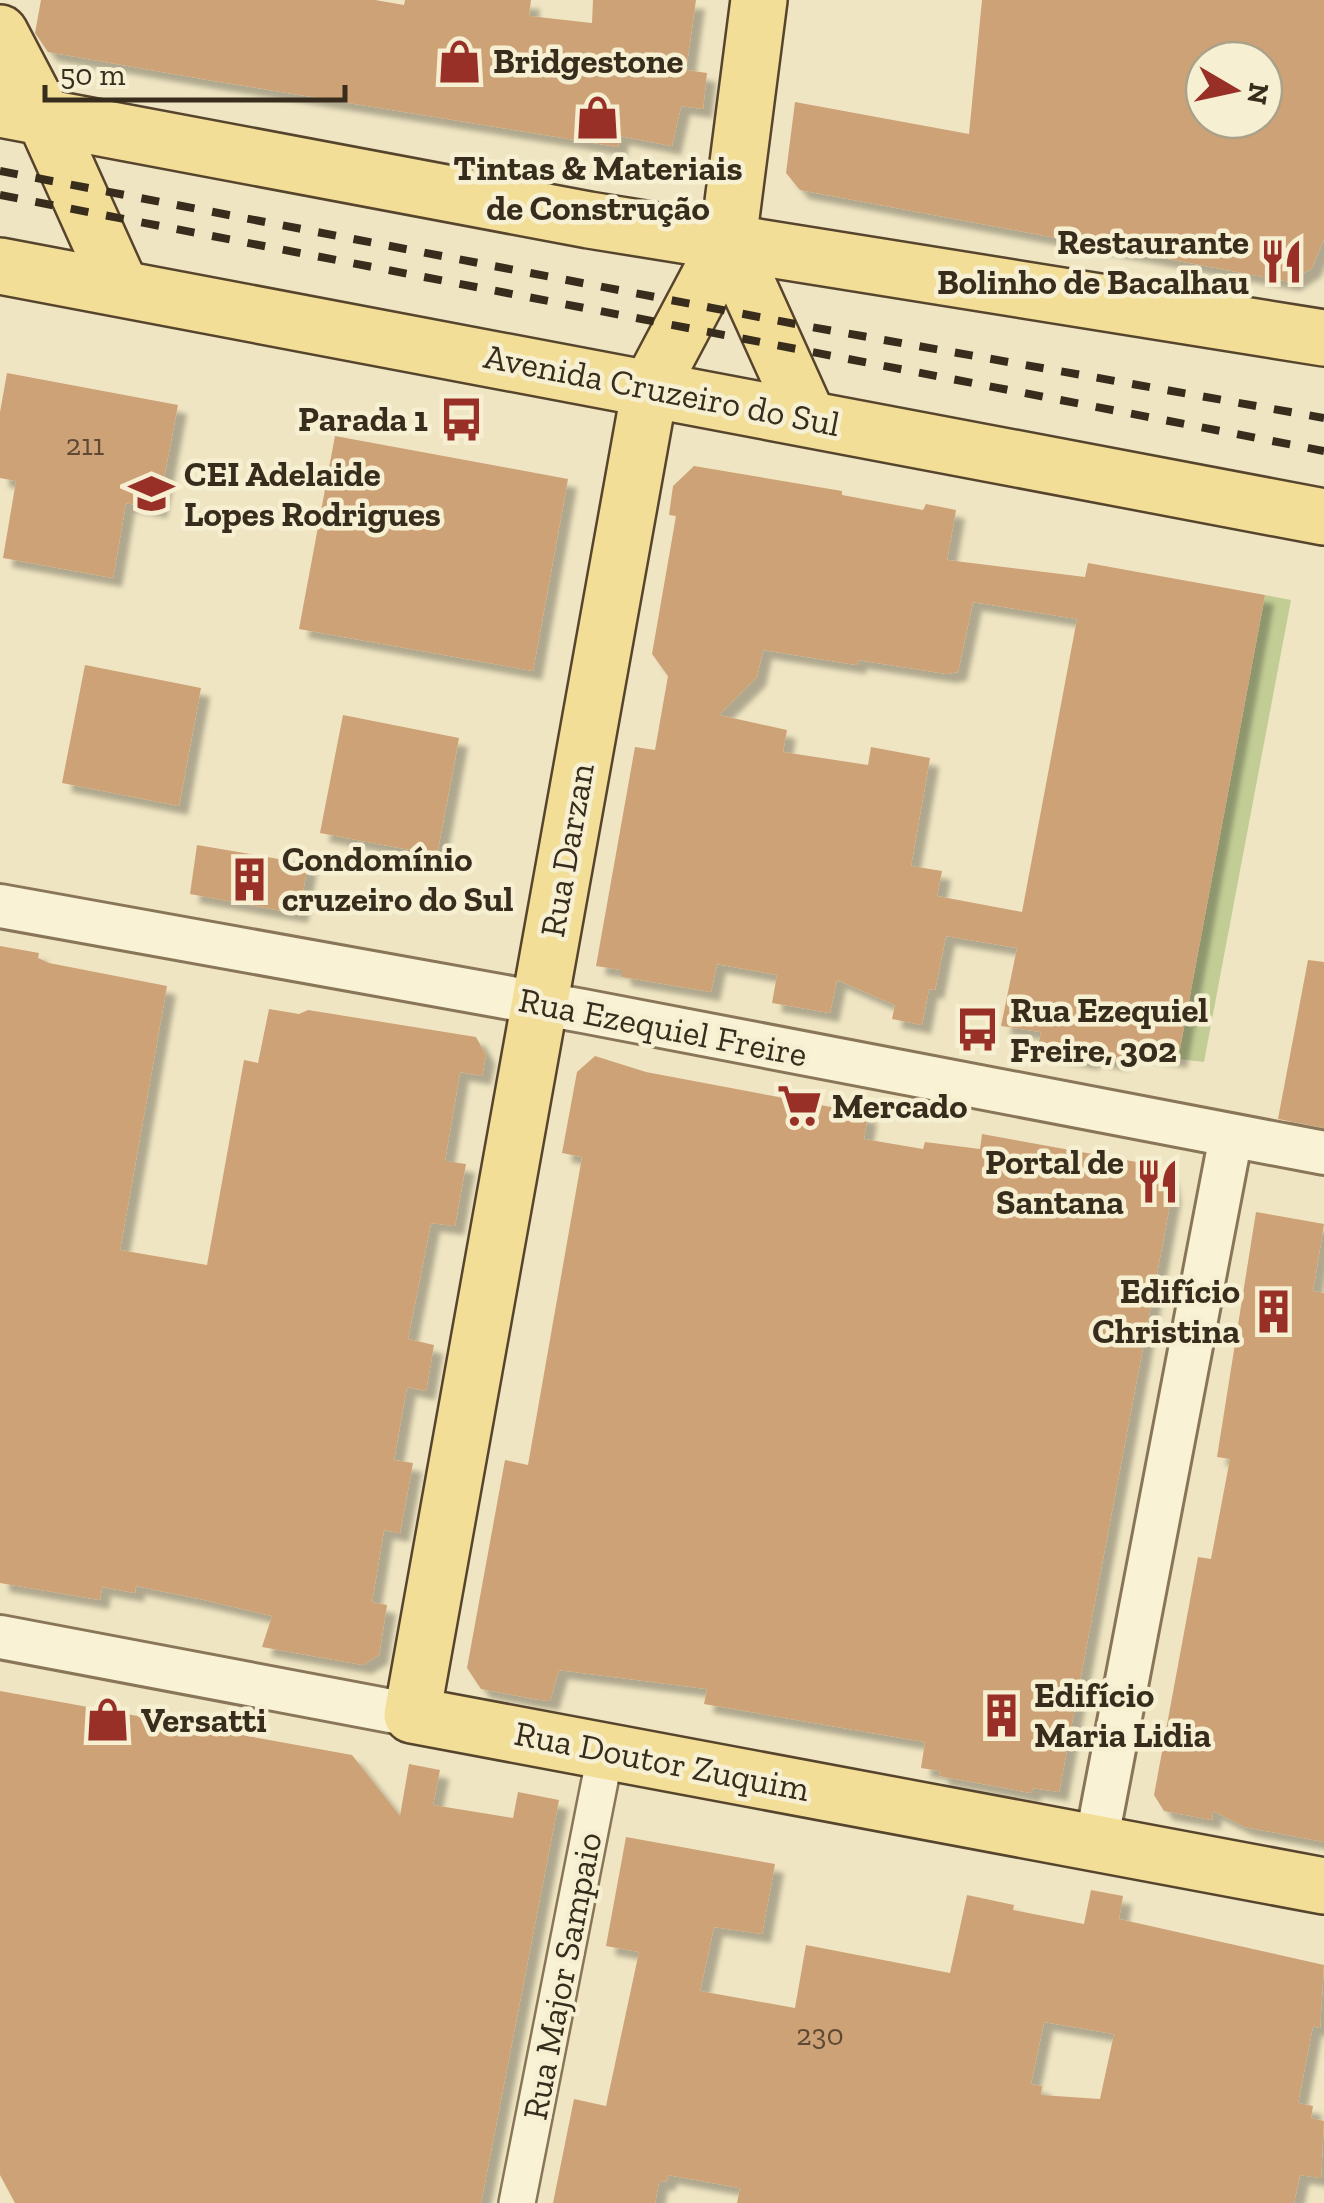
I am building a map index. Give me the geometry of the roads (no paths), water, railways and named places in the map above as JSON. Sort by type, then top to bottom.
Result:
[{"type":"main road","name":"Rua Darzan","points":[[412,1715],[650,388],[728,242],[759,0]]},
{"type":"main road","points":[[0,33],[22,113],[121,288]]},
{"type":"main road","points":[[22,113],[589,220],[1324,338]]},
{"type":"main road","points":[[728,242],[808,418]]},
{"type":"main road","name":"Avenida Cruzeiro do Sul","points":[[0,266],[1324,517]]},
{"type":"main road","name":"Rua Doutor Zuquim","points":[[412,1715],[1324,1886]]},
{"type":"street","name":"Rua Ezequiel Freire","points":[[0,906],[540,1003],[1324,1154]]},
{"type":"street","points":[[1096,1843],[1230,1136]]},
{"type":"street","name":"Rua Doutor Zuquim","points":[[0,1637],[412,1715]]},
{"type":"street","name":"Rua Major Sampaio","points":[[517,2203],[606,1750]]},
{"type":"railway","points":[[0,171],[811,327],[1324,418]]},
{"type":"railway","points":[[0,195],[1324,451]]},
{"type":"place","name":"Bridgestone","points":[[460,61]]},
{"type":"place","name":"Tintas & Materiais de Construção","points":[[598,118]]},
{"type":"place","name":"Restaurante Bolinho de Bacalhau","points":[[1282,262]]},
{"type":"place","name":"Parada 1","points":[[461,419]]},
{"type":"place","name":"CEI Adelaide Lopes Rodrigues","points":[[151,494]]},
{"type":"place","name":"Condomínio cruzeiro do Sul","points":[[249,879]]},
{"type":"place","name":"Rua Ezequiel Freire, 302","points":[[977,1030]]},
{"type":"place","name":"Mercado","points":[[799,1106]]},
{"type":"place","name":"Portal de Santana","points":[[1157,1182]]},
{"type":"place","name":"Edifício Christina","points":[[1273,1311]]},
{"type":"place","name":"Edifício Maria Lidia","points":[[1001,1715]]},
{"type":"place","name":"Versatti","points":[[108,1720]]}]
